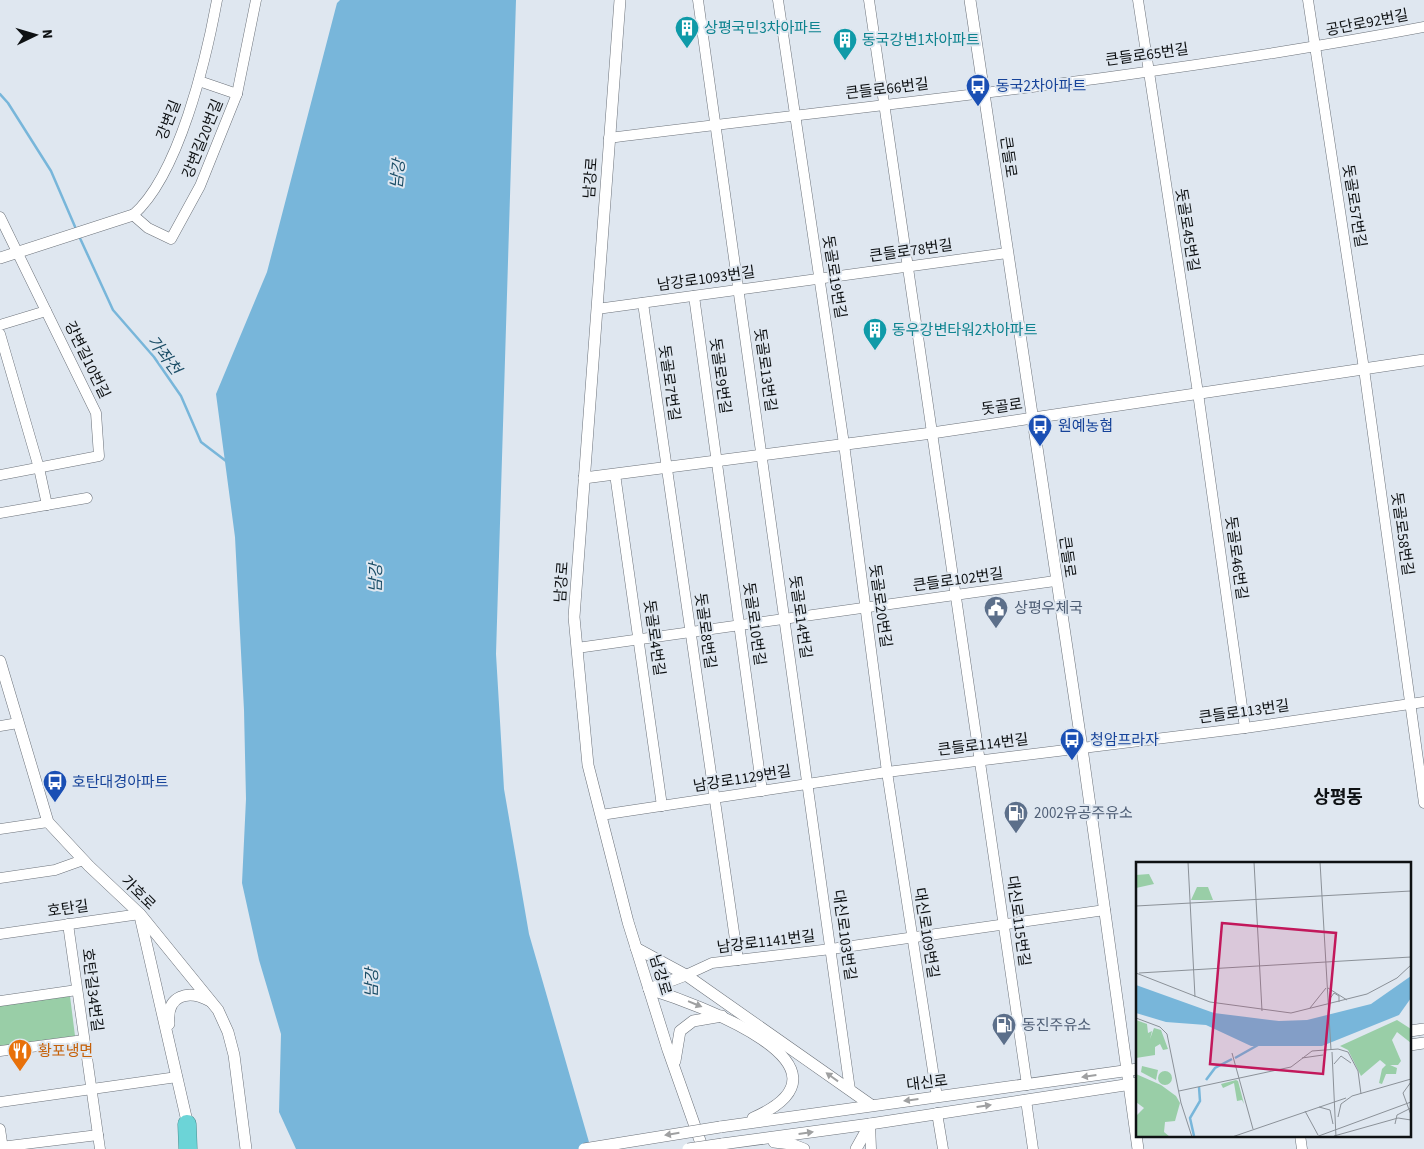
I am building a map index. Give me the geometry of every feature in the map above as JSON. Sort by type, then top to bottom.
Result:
[{"type":"highway","points":[[187,1124],[188,1149]]},
{"type":"street","name":"강변길","points":[[18,253],[109,224],[133,215],[143,207],[161,181],[199,81],[208,48],[217,0]]},
{"type":"street","name":"강변길20번길","points":[[133,215],[148,228],[171,239],[200,186],[237,94],[256,0]]},
{"type":"street","name":"남강로","points":[[620,0],[574,618],[588,765],[636,948],[703,1149]]},
{"type":"street","name":"돗골로13번길","points":[[698,0],[714,125],[762,455]]},
{"type":"street","name":"돗골로19번길","points":[[778,0],[844,444]]},
{"type":"street","name":"대신로115번길","points":[[869,0],[1027,1085]]},
{"type":"street","name":"큰들로","points":[[970,0],[1055,581],[1082,748],[1104,910],[1132,1070],[1136,1123]]},
{"type":"street","name":"돗골로45번길","points":[[1138,0],[1147,70],[1198,393]]},
{"type":"street","name":"돗골로57번길","points":[[1308,0],[1364,369]]},
{"type":"street","name":"공단로92번길","points":[[1315,48],[1424,28]]},
{"type":"street","name":"큰들로65번길","points":[[983,93],[1315,48]]},
{"type":"street","points":[[199,81],[237,94]]},
{"type":"street","name":"큰들로66번길","points":[[609,138],[983,93]]},
{"type":"street","name":"강변길10번길","points":[[0,217],[96,413],[99,456],[0,475]]},
{"type":"street","points":[[0,258],[18,253]]},
{"type":"street","name":"큰들로78번길","points":[[819,279],[1007,253]]},
{"type":"street","name":"남강로1093번길","points":[[597,309],[819,279]]},
{"type":"street","name":"돗골로9번길","points":[[694,296],[716,461]]},
{"type":"street","name":"돗골로7번길","points":[[643,303],[666,468]]},
{"type":"street","points":[[0,325],[46,311]]},
{"type":"street","points":[[0,334],[39,468],[47,505]]},
{"type":"street","name":"돗골로","points":[[584,478],[932,433],[1424,360]]},
{"type":"street","name":"돗골로58번길","points":[[1364,369],[1424,803]]},
{"type":"street","name":"돗골로46번길","points":[[1198,393],[1244,728]]},
{"type":"street","name":"돗골로20번길","points":[[844,444],[887,772]]},
{"type":"street","name":"돗골로14번길","points":[[762,455],[809,784]]},
{"type":"street","name":"돗골로10번길","points":[[716,461],[762,791]]},
{"type":"street","name":"돗골로8번길","points":[[666,468],[738,960]]},
{"type":"street","name":"돗골로4번길","points":[[615,474],[662,806]]},
{"type":"street","points":[[0,512],[87,498]]},
{"type":"street","name":"큰들로102번길","points":[[577,648],[1055,581]]},
{"type":"street","name":"가호로","points":[[0,661],[48,822],[83,860],[140,914],[212,1002],[228,1032],[234,1055],[246,1149]]},
{"type":"street","name":"큰들로113번길","points":[[1082,748],[1244,728],[1424,702]]},
{"type":"street","points":[[0,726],[18,723]]},
{"type":"street","name":"큰들로114번길","points":[[887,772],[1082,748]]},
{"type":"street","name":"남강로1129번길","points":[[601,815],[887,772]]},
{"type":"street","name":"대신로109번길","points":[[887,772],[936,1097]]},
{"type":"street","name":"대신로103번길","points":[[809,784],[850,1090]]},
{"type":"street","points":[[0,829],[48,822]]},
{"type":"street","points":[[0,878],[55,870],[83,860]]},
{"type":"street","name":"남강로1141번길","points":[[686,975],[712,963],[831,949],[1104,910]]},
{"type":"street","points":[[140,914],[193,1149]]},
{"type":"street","name":"호탄길","points":[[0,934],[140,914]]},
{"type":"street","name":"호탄길34번길","points":[[68,924],[100,1149]]},
{"type":"street","points":[[636,948],[686,975],[871,1106]]},
{"type":"street","points":[[649,989],[686,975]]},
{"type":"street","points":[[649,989],[693,1003],[723,1016],[782,1053],[789,1062],[792,1073],[792,1085],[786,1096],[778,1104],[740,1123]]},
{"type":"street","points":[[0,1001],[77,990]]},
{"type":"street","points":[[172,1056],[168,1016],[171,1006],[177,998],[188,994],[199,995],[212,1002]]},
{"type":"street","points":[[675,1068],[675,1050],[680,1031],[693,1021],[723,1016]]},
{"type":"street","points":[[0,1051],[84,1040]]},
{"type":"street","name":"대신로","points":[[584,1149],[740,1123],[1132,1070]]},
{"type":"street","points":[[0,1102],[177,1077]]},
{"type":"street","name":"대신로","points":[[688,1149],[870,1124],[1133,1084]]},
{"type":"street","points":[[1026,1100],[1033,1149]]},
{"type":"street","points":[[937,1113],[942,1149]]},
{"type":"street","points":[[856,1149],[870,1124]]},
{"type":"street","points":[[870,1124],[871,1149]]},
{"type":"street","points":[[0,1129],[2,1148],[98,1136]]},
{"type":"street","name":"큰들로","points":[[1137,1136],[1138,1149]]},
{"type":"street","points":[[1300,1136],[1302,1149]]},
{"type":"street","points":[[750,1141],[791,1144],[804,1149]]},
{"type":"green space","points":[[70,996],[75,1036],[0,1046],[0,1006]]},
{"type":"water","name":"남강","points":[[340,0],[516,0],[496,654],[504,789],[529,934],[591,1149],[296,1149],[279,1112],[281,1034],[259,960],[242,883],[246,799],[244,710],[235,537],[216,394],[267,272],[337,3]]},
{"type":"waterway","name":"가좌천","points":[[0,94],[8,103],[51,171],[76,229]]},
{"type":"waterway","name":"가좌천","points":[[79,236],[113,310],[154,357],[181,396],[201,442],[226,461]]},
{"type":"place","name":"상평국민3차아파트","points":[[687,49]]},
{"type":"place","name":"동국강변1차아파트","points":[[845,61]]},
{"type":"place","name":"동국2차아파트","points":[[978,107]]},
{"type":"place","name":"동우강변타워2차아파트","points":[[875,351]]},
{"type":"place","name":"원예농협","points":[[1040,447]]},
{"type":"place","name":"상평우체국","points":[[996,629]]},
{"type":"place","name":"청암프라자","points":[[1072,761]]},
{"type":"place","name":"호탄대경아파트","points":[[55,803]]},
{"type":"place","name":"2002유공주유소","points":[[1016,834]]},
{"type":"place","name":"동진주유소","points":[[1004,1046]]},
{"type":"place","name":"황포냉면","points":[[20,1072]]},
{"type":"district","name":"상평동","points":[[1338,797]]}]
